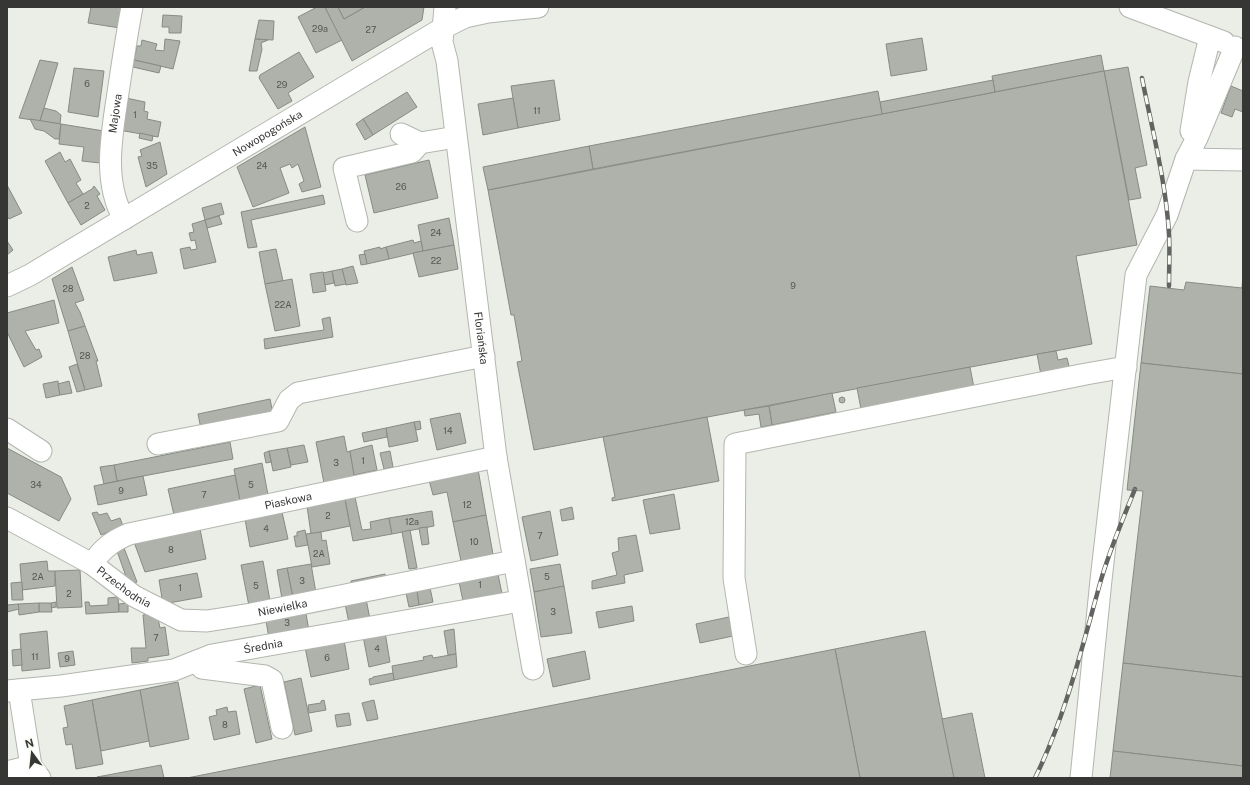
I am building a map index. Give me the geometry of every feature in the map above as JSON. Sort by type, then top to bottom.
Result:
[{"type":"street","name":"Majowa","points":[[124,219],[114,196],[111,167],[111,138],[132,7]]},
{"type":"street","name":"Floriańska","points":[[445,7],[442,42],[447,61],[496,457],[533,669]]},
{"type":"street","name":"Nowopogońska","points":[[7,286],[30,275],[443,28],[464,17],[488,12],[538,7]]},
{"type":"street","points":[[1130,7],[1239,48],[1198,138],[1186,159]]},
{"type":"street","points":[[1081,778],[1136,275],[1167,215],[1186,159],[1199,82],[1210,37]]},
{"type":"street","points":[[401,134],[420,143],[456,137]]},
{"type":"street","points":[[357,221],[344,168],[412,152],[420,143]]},
{"type":"street","points":[[1186,159],[1243,160]]},
{"type":"street","points":[[158,444],[278,421],[289,400],[298,393],[312,389],[393,375],[484,356]]},
{"type":"street","points":[[746,654],[734,578],[735,444],[1086,374],[1126,368]]},
{"type":"street","points":[[7,429],[41,451]]},
{"type":"street","name":"Piaskowa","points":[[92,564],[100,552],[113,541],[129,534],[496,457]]},
{"type":"street","name":"Przechodnia","points":[[7,518],[92,564],[134,596],[182,620],[207,621],[251,614]]},
{"type":"street","name":"Niewielka","points":[[251,614],[314,600],[514,561]]},
{"type":"street","name":"Średnia","points":[[13,690],[174,670],[212,655],[520,601]]},
{"type":"street","points":[[251,614],[257,647]]},
{"type":"street","points":[[196,661],[202,668],[265,676],[272,680],[282,728]]},
{"type":"street","points":[[7,772],[35,772],[13,690]]},
{"type":"building","points":[[91,7],[123,7],[120,28],[88,23]]},
{"type":"building","points":[[317,7],[325,7],[342,40],[316,53],[298,17]]},
{"type":"building","points":[[325,7],[338,7],[344,19],[365,7],[424,7],[422,20],[352,61]]},
{"type":"building","points":[[338,7],[365,7],[344,19]]},
{"type":"building","points":[[163,15],[182,16],[181,33],[169,33],[169,27],[162,27]]},
{"type":"building","points":[[259,20],[274,21],[273,40],[255,39]]},
{"type":"building","points":[[922,38],[927,70],[891,76],[886,44]]},
{"type":"building","points":[[165,39],[180,41],[173,69],[134,60],[137,46],[141,46],[142,40],[157,44],[155,50],[164,51]]},
{"type":"building","points":[[255,39],[268,40],[261,43],[262,49],[257,71],[249,71]]},
{"type":"building","points":[[299,52],[314,77],[288,93],[292,101],[278,109],[259,78],[260,75]]},
{"type":"building","points":[[1101,55],[1104,71],[995,92],[992,76]]},
{"type":"building","points":[[40,60],[58,63],[40,121],[19,118]]},
{"type":"building","points":[[134,60],[161,66],[159,73],[133,67]]},
{"type":"building","points":[[1128,67],[1147,165],[1135,168],[1141,198],[1129,200],[1104,71]]},
{"type":"building","points":[[74,68],[104,71],[98,117],[68,112]]},
{"type":"building","points":[[1104,71],[1137,245],[1076,256],[1092,344],[534,450],[517,362],[522,361],[514,315],[511,315],[488,190]]},
{"type":"building","points":[[554,80],[560,120],[518,128],[511,86]]},
{"type":"building","points":[[993,80],[995,92],[882,114],[880,102]]},
{"type":"building","points":[[1231,86],[1243,91],[1243,112],[1235,109],[1232,117],[1221,113]]},
{"type":"building","points":[[878,91],[882,114],[593,169],[589,146]]},
{"type":"building","points":[[407,92],[417,107],[373,135],[363,119]]},
{"type":"building","points":[[126,98],[145,102],[144,111],[148,112],[147,119],[161,122],[158,137],[119,130]]},
{"type":"building","points":[[513,98],[518,128],[483,135],[478,104]]},
{"type":"building","points":[[44,108],[56,111],[61,115],[60,124],[40,121]]},
{"type":"building","points":[[30,119],[61,124],[59,139],[55,139],[44,131],[35,129]]},
{"type":"building","points":[[363,119],[373,135],[365,140],[356,124]]},
{"type":"building","points":[[61,124],[104,131],[100,163],[82,161],[84,147],[59,144]]},
{"type":"building","points":[[305,127],[321,187],[302,192],[299,184],[304,181],[298,164],[292,168],[290,164],[280,168],[289,193],[253,207],[237,167]]},
{"type":"building","points":[[140,133],[153,136],[152,141],[139,138]]},
{"type":"building","points":[[160,142],[167,174],[146,187],[138,157],[142,156],[140,150]]},
{"type":"building","points":[[589,146],[593,169],[488,190],[483,167]]},
{"type":"building","points":[[60,152],[65,162],[70,159],[81,180],[76,183],[83,194],[68,203],[45,161]]},
{"type":"building","points":[[429,160],[438,198],[374,213],[365,175]]},
{"type":"building","points":[[7,185],[22,213],[9,219],[7,216]]},
{"type":"building","points":[[94,186],[100,194],[97,196],[105,210],[81,225],[68,203],[92,189]]},
{"type":"building","points":[[323,195],[325,204],[251,220],[257,247],[248,248],[241,212]]},
{"type":"building","points":[[221,203],[224,214],[205,220],[202,208]]},
{"type":"building","points":[[219,216],[222,224],[207,228],[205,220]]},
{"type":"building","points":[[449,218],[454,245],[423,251],[418,225]]},
{"type":"building","points":[[205,220],[216,262],[184,269],[180,249],[190,247],[191,250],[197,249],[195,240],[191,241],[189,233],[194,232],[192,224]]},
{"type":"building","points":[[413,240],[414,243],[421,241],[423,251],[389,259],[386,247]]},
{"type":"building","points":[[7,241],[13,250],[7,255]]},
{"type":"building","points":[[454,245],[458,269],[419,277],[413,253]]},
{"type":"building","points":[[380,247],[380,249],[386,247],[389,259],[367,264],[364,251]]},
{"type":"building","points":[[276,249],[283,281],[265,284],[259,252]]},
{"type":"building","points":[[136,250],[137,255],[152,252],[157,273],[114,281],[108,257]]},
{"type":"building","points":[[365,254],[367,264],[361,265],[359,255]]},
{"type":"building","points":[[353,266],[358,283],[346,285],[342,269]]},
{"type":"building","points":[[72,267],[84,300],[75,303],[85,326],[68,331],[52,279]]},
{"type":"building","points":[[342,269],[346,284],[335,286],[332,271]]},
{"type":"building","points":[[332,271],[334,283],[325,285],[323,273]]},
{"type":"building","points":[[323,272],[326,291],[313,293],[310,274]]},
{"type":"building","points":[[1243,275],[1243,374],[1141,363],[1150,286],[1184,290],[1186,282],[1242,288]]},
{"type":"building","points":[[292,279],[300,326],[275,331],[265,284]]},
{"type":"building","points":[[54,300],[59,323],[25,331],[36,350],[39,349],[42,357],[24,367],[7,332],[7,313]]},
{"type":"building","points":[[330,317],[333,337],[265,349],[264,339],[324,330],[322,319]]},
{"type":"building","points":[[85,326],[98,361],[96,361],[102,386],[85,390],[68,331]]},
{"type":"building","points":[[1056,351],[1058,360],[1067,358],[1070,370],[1041,375],[1037,354]]},
{"type":"building","points":[[1141,363],[1243,374],[1243,677],[1123,663],[1143,491],[1127,490]]},
{"type":"building","points":[[77,364],[85,390],[77,392],[69,367]]},
{"type":"building","points":[[970,367],[974,388],[861,409],[857,388]]},
{"type":"building","points":[[58,381],[60,395],[46,398],[43,384]]},
{"type":"building","points":[[69,381],[72,393],[60,395],[58,384]]},
{"type":"building","points":[[832,393],[836,412],[772,425],[769,406]]},
{"type":"building","points":[[842,397],[845,400],[842,403],[839,400]]},
{"type":"building","points":[[270,399],[273,414],[201,429],[198,414]]},
{"type":"building","points":[[769,406],[772,425],[761,427],[759,414],[745,416],[744,410]]},
{"type":"building","points":[[460,413],[466,443],[437,450],[430,419]]},
{"type":"building","points":[[707,417],[719,481],[612,501],[612,498],[615,497],[603,437]]},
{"type":"building","points":[[420,421],[421,429],[416,430],[414,422]]},
{"type":"building","points":[[414,422],[418,441],[389,447],[386,428]]},
{"type":"building","points":[[386,428],[387,437],[364,442],[362,433]]},
{"type":"building","points":[[344,436],[347,452],[350,451],[355,478],[324,483],[316,442]]},
{"type":"building","points":[[230,442],[233,459],[117,481],[114,465]]},
{"type":"building","points":[[304,445],[308,462],[291,465],[287,448]]},
{"type":"building","points":[[372,445],[377,470],[354,475],[350,451]]},
{"type":"building","points":[[7,448],[61,477],[71,499],[59,521],[7,493]]},
{"type":"building","points":[[287,448],[291,467],[273,471],[269,451]]},
{"type":"building","points":[[269,451],[271,462],[266,463],[264,453]]},
{"type":"building","points":[[390,451],[393,467],[384,469],[380,453]]},
{"type":"building","points":[[262,463],[268,495],[240,501],[234,469]]},
{"type":"building","points":[[114,465],[117,481],[104,484],[100,467]]},
{"type":"building","points":[[478,469],[486,515],[453,522],[447,492],[433,495],[429,480]]},
{"type":"building","points":[[235,475],[240,501],[174,515],[168,489]]},
{"type":"building","points":[[143,476],[147,495],[98,505],[94,486]]},
{"type":"building","points":[[674,494],[680,529],[650,534],[643,500]]},
{"type":"building","points":[[355,497],[362,530],[371,529],[370,522],[389,518],[392,534],[353,541],[345,499]]},
{"type":"building","points":[[345,499],[350,526],[311,534],[307,506]]},
{"type":"building","points":[[572,507],[574,519],[562,521],[560,510]]},
{"type":"building","points":[[432,511],[434,526],[392,534],[389,518]]},
{"type":"building","points":[[550,511],[558,555],[531,561],[522,517]]},
{"type":"building","points":[[97,512],[99,515],[107,513],[111,521],[120,518],[123,526],[101,535],[92,513]]},
{"type":"building","points":[[282,512],[288,539],[250,547],[245,519]]},
{"type":"building","points":[[486,515],[494,560],[462,566],[453,522]]},
{"type":"building","points":[[427,527],[429,544],[422,545],[419,528]]},
{"type":"building","points":[[200,529],[206,559],[145,572],[134,542]]},
{"type":"building","points":[[305,530],[308,545],[296,547],[294,536],[297,536],[297,532]]},
{"type":"building","points":[[410,530],[417,568],[409,569],[402,532]]},
{"type":"building","points":[[321,532],[322,541],[326,540],[330,564],[312,567],[306,534]]},
{"type":"building","points":[[636,535],[643,571],[624,575],[625,583],[592,589],[592,581],[617,575],[612,553],[619,551],[618,538]]},
{"type":"building","points":[[124,548],[137,582],[129,585],[117,551]]},
{"type":"building","points":[[47,561],[48,571],[55,571],[55,586],[22,590],[20,564]]},
{"type":"building","points":[[263,561],[271,607],[250,611],[241,565]]},
{"type":"building","points":[[311,564],[316,593],[293,598],[287,568]]},
{"type":"building","points":[[560,564],[564,586],[534,592],[530,569]]},
{"type":"building","points":[[287,568],[293,598],[282,599],[277,570]]},
{"type":"building","points":[[497,569],[502,594],[463,601],[458,577]]},
{"type":"building","points":[[80,570],[82,607],[57,608],[55,571]]},
{"type":"building","points":[[197,573],[202,597],[163,604],[159,580]]},
{"type":"building","points":[[385,574],[386,582],[352,588],[351,581]]},
{"type":"building","points":[[22,582],[23,600],[12,600],[11,583]]},
{"type":"building","points":[[429,583],[433,602],[419,605],[416,585]]},
{"type":"building","points":[[416,585],[419,605],[409,607],[405,588]]},
{"type":"building","points":[[564,586],[572,633],[541,637],[534,592]]},
{"type":"building","points":[[365,594],[370,619],[349,623],[344,599]]},
{"type":"building","points":[[118,597],[119,612],[86,614],[85,602],[89,602],[90,606],[108,605],[108,598]]},
{"type":"building","points":[[56,602],[56,607],[51,608],[51,603]]},
{"type":"building","points":[[39,603],[51,603],[52,612],[39,612]]},
{"type":"building","points":[[39,603],[39,612],[19,615],[18,604]]},
{"type":"building","points":[[128,603],[128,612],[119,612],[119,604]]},
{"type":"building","points":[[18,604],[19,609],[7,612],[7,605]]},
{"type":"building","points":[[632,606],[634,621],[599,628],[596,612]]},
{"type":"building","points":[[305,608],[309,631],[269,638],[265,615]]},
{"type":"building","points":[[157,613],[160,628],[165,627],[169,655],[148,658],[148,661],[132,663],[131,648],[146,648],[143,615]]},
{"type":"building","points":[[729,617],[733,636],[700,643],[696,624]]},
{"type":"building","points":[[454,629],[456,654],[448,655],[444,631]]},
{"type":"building","points":[[47,631],[50,668],[22,671],[20,634]]},
{"type":"building","points":[[925,631],[954,778],[860,778],[835,649]]},
{"type":"building","points":[[385,632],[390,662],[369,667],[363,636]]},
{"type":"building","points":[[344,640],[349,669],[311,677],[305,647]]},
{"type":"building","points":[[21,649],[22,665],[13,666],[12,650]]},
{"type":"building","points":[[835,649],[860,778],[187,778]]},
{"type":"building","points":[[73,651],[75,665],[60,667],[58,653]]},
{"type":"building","points":[[585,651],[590,679],[553,687],[547,659]]},
{"type":"building","points":[[456,654],[457,667],[394,680],[392,666],[424,660],[423,657],[432,655],[433,658]]},
{"type":"building","points":[[1123,663],[1243,677],[1243,766],[1113,751]]},
{"type":"building","points":[[393,673],[394,680],[370,685],[369,679]]},
{"type":"building","points":[[301,678],[312,731],[295,735],[284,682]]},
{"type":"building","points":[[178,682],[189,739],[150,747],[140,690]]},
{"type":"building","points":[[260,685],[272,739],[256,743],[244,689]]},
{"type":"building","points":[[140,690],[149,741],[101,751],[92,700]]},
{"type":"building","points":[[92,700],[103,764],[76,769],[72,744],[66,745],[63,728],[68,727],[64,706]]},
{"type":"building","points":[[324,700],[326,710],[309,713],[308,705],[321,703],[321,701]]},
{"type":"building","points":[[374,700],[378,719],[367,721],[362,703]]},
{"type":"building","points":[[227,707],[228,712],[236,711],[240,734],[214,740],[209,717],[217,715],[216,710]]},
{"type":"building","points":[[349,713],[351,725],[337,727],[335,715]]},
{"type":"building","points":[[972,713],[985,778],[954,778],[942,719]]},
{"type":"building","points":[[1113,751],[1243,766],[1243,778],[1110,778]]},
{"type":"building","points":[[161,765],[164,778],[97,777]]},
{"type":"railway","points":[[1142,78],[1165,195],[1169,234],[1169,286]]},
{"type":"railway","points":[[1035,778],[1056,730],[1080,655],[1105,568],[1135,489]]}]
